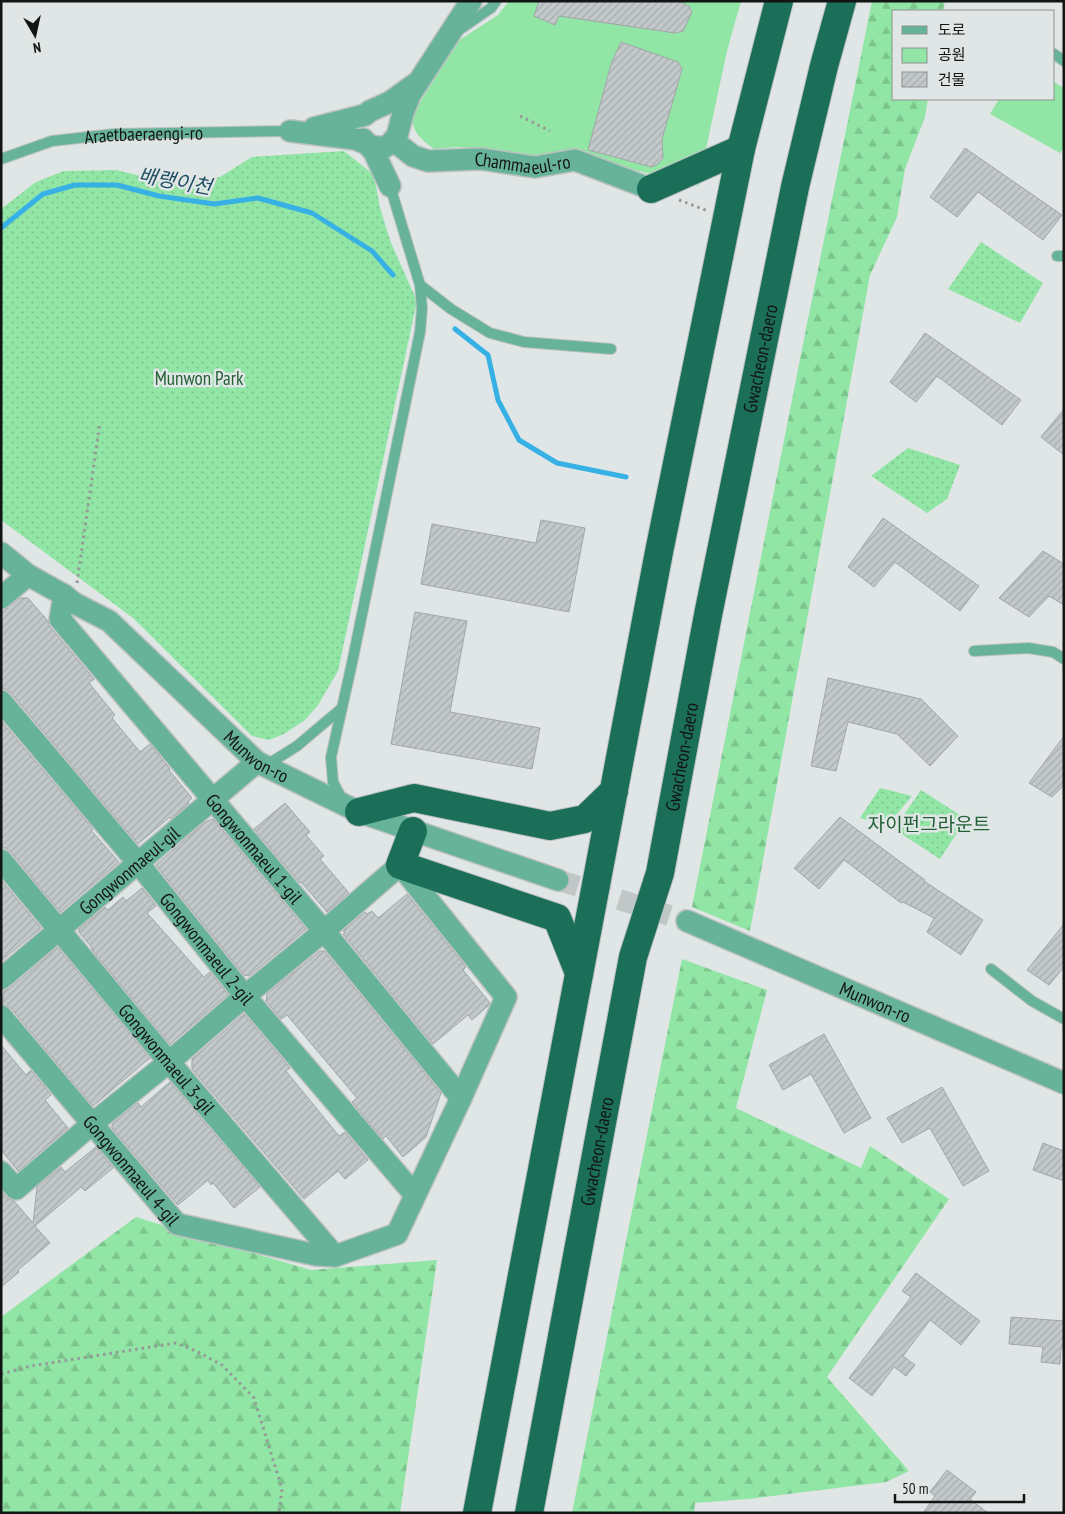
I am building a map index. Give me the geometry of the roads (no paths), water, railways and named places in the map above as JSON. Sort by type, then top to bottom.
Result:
[{"type":"highway","points":[[477,1513],[661,542],[741,149],[779,1]]},
{"type":"highway","name":"Gwacheon-daero","points":[[529,1513],[633,957],[660,873],[708,616],[795,187],[824,66],[842,1]]},
{"type":"highway","points":[[651,189],[741,149]]},
{"type":"highway","points":[[352,808],[414,798],[550,826],[585,819],[614,791]]},
{"type":"highway","points":[[413,831],[400,865],[557,918],[579,973]]},
{"type":"street","points":[[390,186],[388,169],[394,137],[410,95],[471,1]]},
{"type":"street","points":[[390,186],[374,152],[360,134],[361,121],[370,112],[390,102],[417,82]]},
{"type":"street","points":[[290,131],[336,124],[383,109],[394,115],[394,137]]},
{"type":"street","points":[[290,131],[334,136],[367,143],[380,148],[394,137]]},
{"type":"street","name":"Chammaeul-ro","points":[[394,137],[413,156],[428,161],[481,159],[536,167],[575,160],[651,189]]},
{"type":"street","name":"Munwon-ro","points":[[1,553],[28,575],[109,621],[260,764],[352,808],[413,831],[558,880]]},
{"type":"street","points":[[1,598],[28,575]]},
{"type":"street","name":"Gongwonmaeul 1-gil","points":[[69,599],[60,619],[324,932],[461,1098]]},
{"type":"street","name":"Gongwonmaeul 2-gil","points":[[1,701],[138,863],[245,996],[415,1195]]},
{"type":"street","name":"Gongwonmaeul-gil","points":[[1,979],[212,800],[260,764]]},
{"type":"street","name":"Gongwonmaeul 3-gil","points":[[1,860],[169,1062],[335,1256]]},
{"type":"street","points":[[1,1172],[16,1190],[92,1124],[324,932],[400,865],[506,997],[461,1098],[396,1234],[335,1256]]},
{"type":"street","name":"Munwon-ro","points":[[687,921],[1064,1083]]},
{"type":"street","name":"Gongwonmaeul 4-gil","points":[[1,1016],[176,1224],[316,1255],[335,1256]]},
{"type":"lane","points":[[448,38],[491,8],[496,1]]},
{"type":"lane","name":"Araetbaeraengi-ro","points":[[1,159],[52,140],[114,134],[290,131]]},
{"type":"lane","points":[[352,808],[333,782],[331,757],[420,332],[422,308],[420,285],[390,186]]},
{"type":"lane","points":[[420,285],[451,309],[490,333],[524,342],[611,349]]},
{"type":"lane","points":[[974,651],[1028,648],[1053,652],[1064,659]]},
{"type":"lane","points":[[260,764],[297,746],[342,708]]},
{"type":"lane","points":[[991,969],[1032,1001],[1064,1019]]},
{"type":"waterway","name":"배랭이천","points":[[1,228],[43,194],[75,185],[117,185],[159,196],[214,204],[258,198],[312,213],[372,251],[393,275]]},
{"type":"waterway","name":"배랭이천","points":[[455,329],[488,355],[498,400],[519,440],[557,463],[626,477]]},
{"type":"tunnel","points":[[558,880],[687,921]]},
{"type":"park label","name":"Munwon Park","points":[[199,378]]},
{"type":"park label","name":"자이펀그라운트","points":[[929,824]]}]
